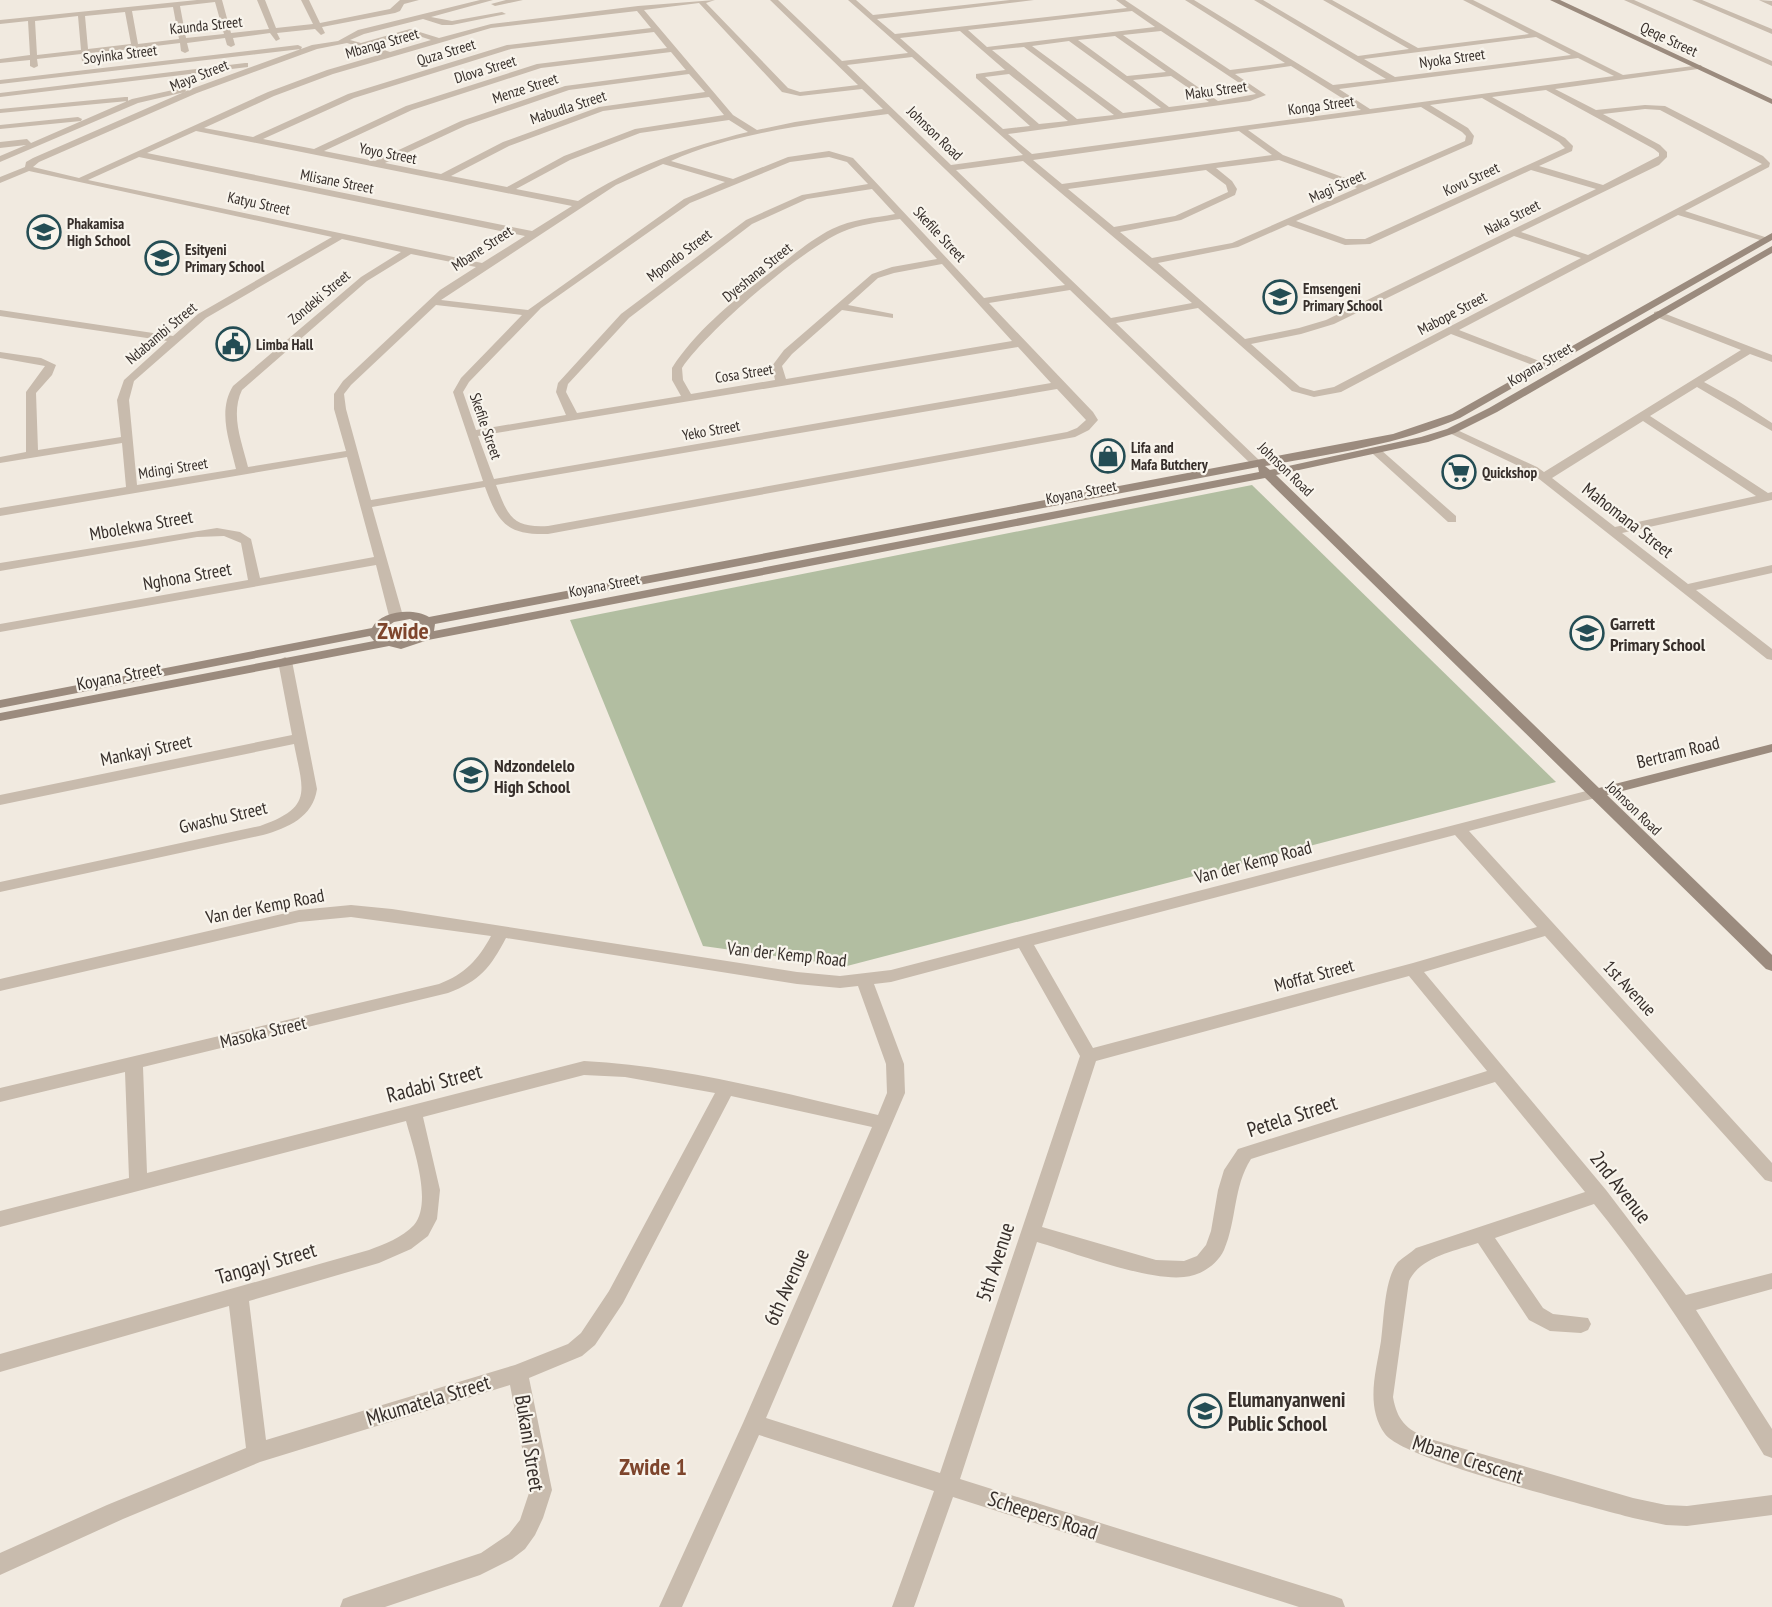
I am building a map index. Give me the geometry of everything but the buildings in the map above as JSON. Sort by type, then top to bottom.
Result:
[{"type":"main road","name":"Qeqe Street","points":[[1554,0],[1772,102]]},
{"type":"main road","name":"Koyana Street","points":[[0,717],[386,643],[410,644],[425,637],[1377,452],[1451,431],[1513,399],[1658,314],[1770,241]]},
{"type":"main road","name":"Koyana Street","points":[[0,704],[376,631],[383,622],[396,616],[415,615],[428,621],[1378,441],[1435,425],[1456,416],[1770,241]]},
{"type":"main road","name":"Johnson Road","points":[[1256,463],[1772,965]]},
{"type":"main road","points":[[425,637],[430,626],[428,621]]},
{"type":"main road","points":[[376,631],[380,640],[386,643]]},
{"type":"main road","name":"Bertram Road","points":[[1594,794],[1772,748]]},
{"type":"street","points":[[109,2],[128,4],[218,0],[233,53]]},
{"type":"street","points":[[261,0],[279,48]]},
{"type":"street","points":[[305,0],[327,44]]},
{"type":"street","name":"Kaunda Street","points":[[0,61],[318,26],[394,10],[398,8],[399,3],[415,0]]},
{"type":"street","points":[[341,41],[364,31],[424,16],[491,1],[519,0]]},
{"type":"street","points":[[613,0],[624,10]]},
{"type":"street","name":"Mbanga Street","points":[[79,181],[193,128],[298,84],[438,40],[486,27],[711,0]]},
{"type":"street","name":"Johnson Road","points":[[774,0],[1256,463]]},
{"type":"street","name":"Mabope Street","points":[[852,0],[1061,187],[1114,230],[1296,389],[1321,395],[1338,390],[1452,331],[1761,169],[1766,163],[1662,108],[1645,107],[1595,113]]},
{"type":"street","points":[[872,17],[1030,0]]},
{"type":"street","name":"Maku Street","points":[[1001,132],[1217,104],[1262,95],[1231,72],[1120,0]]},
{"type":"street","points":[[1189,0],[1370,112]]},
{"type":"street","points":[[1258,0],[1394,80]]},
{"type":"street","points":[[1327,0],[1416,50]]},
{"type":"street","points":[[1467,0],[1622,77]]},
{"type":"street","points":[[1628,0],[1772,64]]},
{"type":"street","points":[[1696,0],[1772,32]]},
{"type":"street","points":[[1763,0],[1772,4]]},
{"type":"street","points":[[491,1],[517,23]]},
{"type":"street","points":[[701,1],[789,92],[806,93],[862,87]]},
{"type":"street","points":[[87,4],[99,3]]},
{"type":"street","points":[[176,3],[186,59]]},
{"type":"street","points":[[0,22],[81,14],[128,4]]},
{"type":"street","points":[[128,4],[138,65]]},
{"type":"street","points":[[638,8],[730,117],[755,133]]},
{"type":"street","points":[[893,37],[1134,9]]},
{"type":"street","points":[[424,16],[433,21],[446,23],[507,13]]},
{"type":"street","points":[[81,14],[86,71]]},
{"type":"street","points":[[31,19],[34,78]]},
{"type":"street","points":[[358,23],[364,31]]},
{"type":"street","points":[[985,50],[1164,28]]},
{"type":"street","name":"Quza Street","points":[[254,140],[351,96],[510,47],[657,29]]},
{"type":"street","points":[[962,29],[1075,122]]},
{"type":"street","points":[[362,45],[410,31],[438,40]]},
{"type":"street","points":[[1117,34],[1217,104]]},
{"type":"street","points":[[1358,58],[1537,35]]},
{"type":"street","points":[[1071,39],[1168,110]]},
{"type":"street","name":"Maya Street","points":[[0,180],[29,168],[29,164],[36,160],[194,91],[315,47],[341,41],[390,54]]},
{"type":"street","points":[[1026,45],[1121,116]]},
{"type":"street","name":"Soyinka Street","points":[[0,82],[233,53],[315,47]]},
{"type":"street","name":"Dlova Street","points":[[315,152],[409,108],[540,66],[674,50]]},
{"type":"street","points":[[839,64],[912,55]]},
{"type":"street","name":"Nyoka Street","points":[[1331,88],[1577,56]]},
{"type":"street","points":[[0,95],[272,62]]},
{"type":"street","points":[[1231,72],[1292,64]]},
{"type":"street","name":"Konga Street","points":[[948,168],[1698,67]]},
{"type":"street","name":"Menze Street","points":[[376,164],[464,123],[568,88],[692,71]]},
{"type":"street","points":[[1011,71],[979,76],[1037,127]]},
{"type":"street","points":[[1126,79],[1173,73]]},
{"type":"street","name":"Naka Street","points":[[1243,342],[1301,332],[1330,322],[1656,163],[1664,154],[1661,149],[1548,88]]},
{"type":"street","points":[[0,159],[135,100],[175,90],[194,91]]},
{"type":"street","name":"Mabudla Street","points":[[443,177],[515,140],[602,109],[710,94]]},
{"type":"street","name":"Kovu Street","points":[[1289,222],[1346,242],[1367,242],[1564,152],[1569,146],[1484,96]]},
{"type":"street","points":[[0,111],[135,100]]},
{"type":"street","name":"Magi Street","points":[[1150,261],[1222,249],[1289,222],[1469,142],[1470,136],[1465,130],[1422,105]]},
{"type":"street","name":"Mbane Street","points":[[396,616],[339,401],[342,389],[444,292],[613,183],[692,149],[813,121],[889,111]]},
{"type":"street","points":[[508,190],[567,158],[639,131],[730,117]]},
{"type":"street","points":[[0,127],[91,118]]},
{"type":"street","name":"Yoyo Street","points":[[193,128],[578,204]]},
{"type":"street","points":[[1241,129],[1280,157],[1365,188]]},
{"type":"street","points":[[0,145],[39,141]]},
{"type":"street","name":"Mlisane Street","points":[[137,154],[531,234]]},
{"type":"street","name":"Skefile Street","points":[[829,154],[850,160],[874,186],[1090,416],[1092,420],[1089,425],[1082,430],[1055,438],[561,528],[535,531],[513,527],[506,522],[460,405],[458,392],[460,387],[529,313],[687,201],[789,160],[829,154]]},
{"type":"street","points":[[1061,187],[1280,157]]},
{"type":"street","points":[[663,160],[733,182]]},
{"type":"street","points":[[1114,230],[1178,218],[1232,193],[1233,189],[1229,183],[1208,166]]},
{"type":"street","points":[[1532,167],[1602,188]]},
{"type":"street","name":"Katyu Street","points":[[29,168],[79,181],[483,266]]},
{"type":"street","name":"Mpondo Street","points":[[573,417],[561,392],[563,383],[611,329],[642,302],[757,217],[813,195],[874,186]]},
{"type":"street","points":[[1678,212],[1770,241]]},
{"type":"street","name":"Dyeshana Street","points":[[688,398],[677,377],[678,366],[714,326],[823,237],[853,224],[902,216]]},
{"type":"street","points":[[1514,233],[1589,258]]},
{"type":"street","name":"Ndabambi Street","points":[[132,490],[123,400],[125,387],[136,373],[189,325],[221,304],[341,236]]},
{"type":"street","name":"Zondeki Street","points":[[243,472],[231,411],[231,400],[237,388],[364,279],[410,250]]},
{"type":"street","points":[[781,382],[777,373],[781,360],[868,281],[882,273],[944,261]]},
{"type":"street","points":[[983,301],[1072,287]]},
{"type":"street","points":[[433,302],[529,313]]},
{"type":"street","points":[[1107,322],[1199,305]]},
{"type":"street","points":[[839,306],[889,316]]},
{"type":"street","points":[[0,313],[173,339]]},
{"type":"street","points":[[1658,314],[1772,359]]},
{"type":"street","points":[[1452,331],[1543,366]]},
{"type":"street","name":"Cosa Street","points":[[472,434],[1020,343]]},
{"type":"street","points":[[1545,477],[1750,349]]},
{"type":"street","points":[[0,355],[41,361],[51,365],[52,368],[31,392],[32,455]]},
{"type":"street","points":[[1697,383],[1731,401],[1772,428]]},
{"type":"street","name":"Yeko Street","points":[[367,504],[1059,385]]},
{"type":"street","points":[[1643,416],[1769,497]]},
{"type":"street","name":"Mahomana Street","points":[[1451,431],[1523,463],[1545,477],[1770,653]]},
{"type":"street","points":[[0,460],[128,439]]},
{"type":"street","points":[[1377,452],[1452,519]]},
{"type":"street","name":"Mdingi Street","points":[[0,512],[352,453]]},
{"type":"street","points":[[1612,531],[1769,497]]},
{"type":"street","name":"Mbolekwa Street","points":[[0,567],[219,531],[235,534],[247,543],[255,582]]},
{"type":"street","name":"Nghona Street","points":[[0,628],[380,560]]},
{"type":"street","points":[[1687,588],[1772,569]]},
{"type":"street","name":"Gwashu Street","points":[[0,886],[262,830],[281,824],[296,815],[307,805],[310,797],[285,661]]},
{"type":"street","name":"Mankayi Street","points":[[0,800],[300,738]]},
{"type":"street","name":"Van der Kemp Road","points":[[0,985],[299,916],[330,912],[370,912],[797,978],[840,982],[864,980],[1024,942],[1594,794]]},
{"type":"street","name":"1st Avenue","points":[[1457,828],[1772,1174]]},
{"type":"street","name":"Moffat Street","points":[[1089,1056],[1413,969],[1549,929]]},
{"type":"street","name":"Masoka Street","points":[[0,1095],[430,992],[461,982],[479,970],[502,932]]},
{"type":"street","points":[[1024,942],[1089,1056]]},
{"type":"street","name":"2nd Avenue","points":[[1413,969],[1599,1195],[1682,1305],[1772,1448]]},
{"type":"street","name":"6th Avenue","points":[[670,1607],[753,1424],[896,1093],[895,1064],[864,980]]},
{"type":"street","name":"5th Avenue","points":[[903,1607],[947,1485],[1089,1056]]},
{"type":"street","points":[[134,1063],[138,1182]]},
{"type":"street","name":"Radabi Street","points":[[0,1219],[585,1068],[625,1070],[726,1088],[884,1123]]},
{"type":"street","name":"Petela Street","points":[[1030,1232],[1156,1268],[1170,1270],[1193,1267],[1205,1262],[1213,1253],[1220,1237],[1233,1172],[1245,1154],[1500,1074]]},
{"type":"street","name":"Mkumatela Street","points":[[0,1564],[115,1512],[257,1453],[518,1373],[575,1350],[588,1339],[600,1322],[726,1088]]},
{"type":"street","name":"Tangayi Street","points":[[0,1363],[238,1296],[393,1249],[422,1230],[432,1211],[433,1200],[413,1112]]},
{"type":"street","name":"Mbane Crescent","points":[[1599,1195],[1423,1254],[1405,1268],[1399,1281],[1383,1396],[1384,1412],[1397,1433],[1410,1442],[1614,1503],[1666,1515],[1687,1516],[1772,1505]]},
{"type":"street","points":[[1483,1235],[1536,1314],[1550,1322],[1581,1324]]},
{"type":"street","points":[[1682,1305],[1772,1281]]},
{"type":"street","points":[[238,1296],[257,1453]]},
{"type":"street","name":"Bukani Street","points":[[351,1607],[475,1567],[498,1557],[516,1544],[530,1526],[538,1506],[541,1490],[518,1373]]},
{"type":"street","name":"Scheepers Road","points":[[753,1424],[1334,1607]]},
{"type":"green space","points":[[1252,485],[1556,782],[847,966],[703,946],[570,620]]},
{"type":"place","name":"Phakamisa High School","points":[[44,232]]},
{"type":"place","name":"Esityeni Primary School","points":[[162,258]]},
{"type":"place","name":"Emsengeni Primary School","points":[[1280,297]]},
{"type":"place","name":"Limba Hall","points":[[233,344]]},
{"type":"place","name":"Lifa and Mafa Butchery","points":[[1108,456]]},
{"type":"place","name":"Quickshop","points":[[1459,472]]},
{"type":"place","name":"Garrett Primary School","points":[[1587,633]]},
{"type":"place","name":"Ndzondelelo High School","points":[[471,775]]},
{"type":"place","name":"Elumanyanweni Public School","points":[[1205,1411]]},
{"type":"district","name":"Zwide","points":[[403,630]]},
{"type":"district","name":"Zwide 1","points":[[653,1466]]}]
